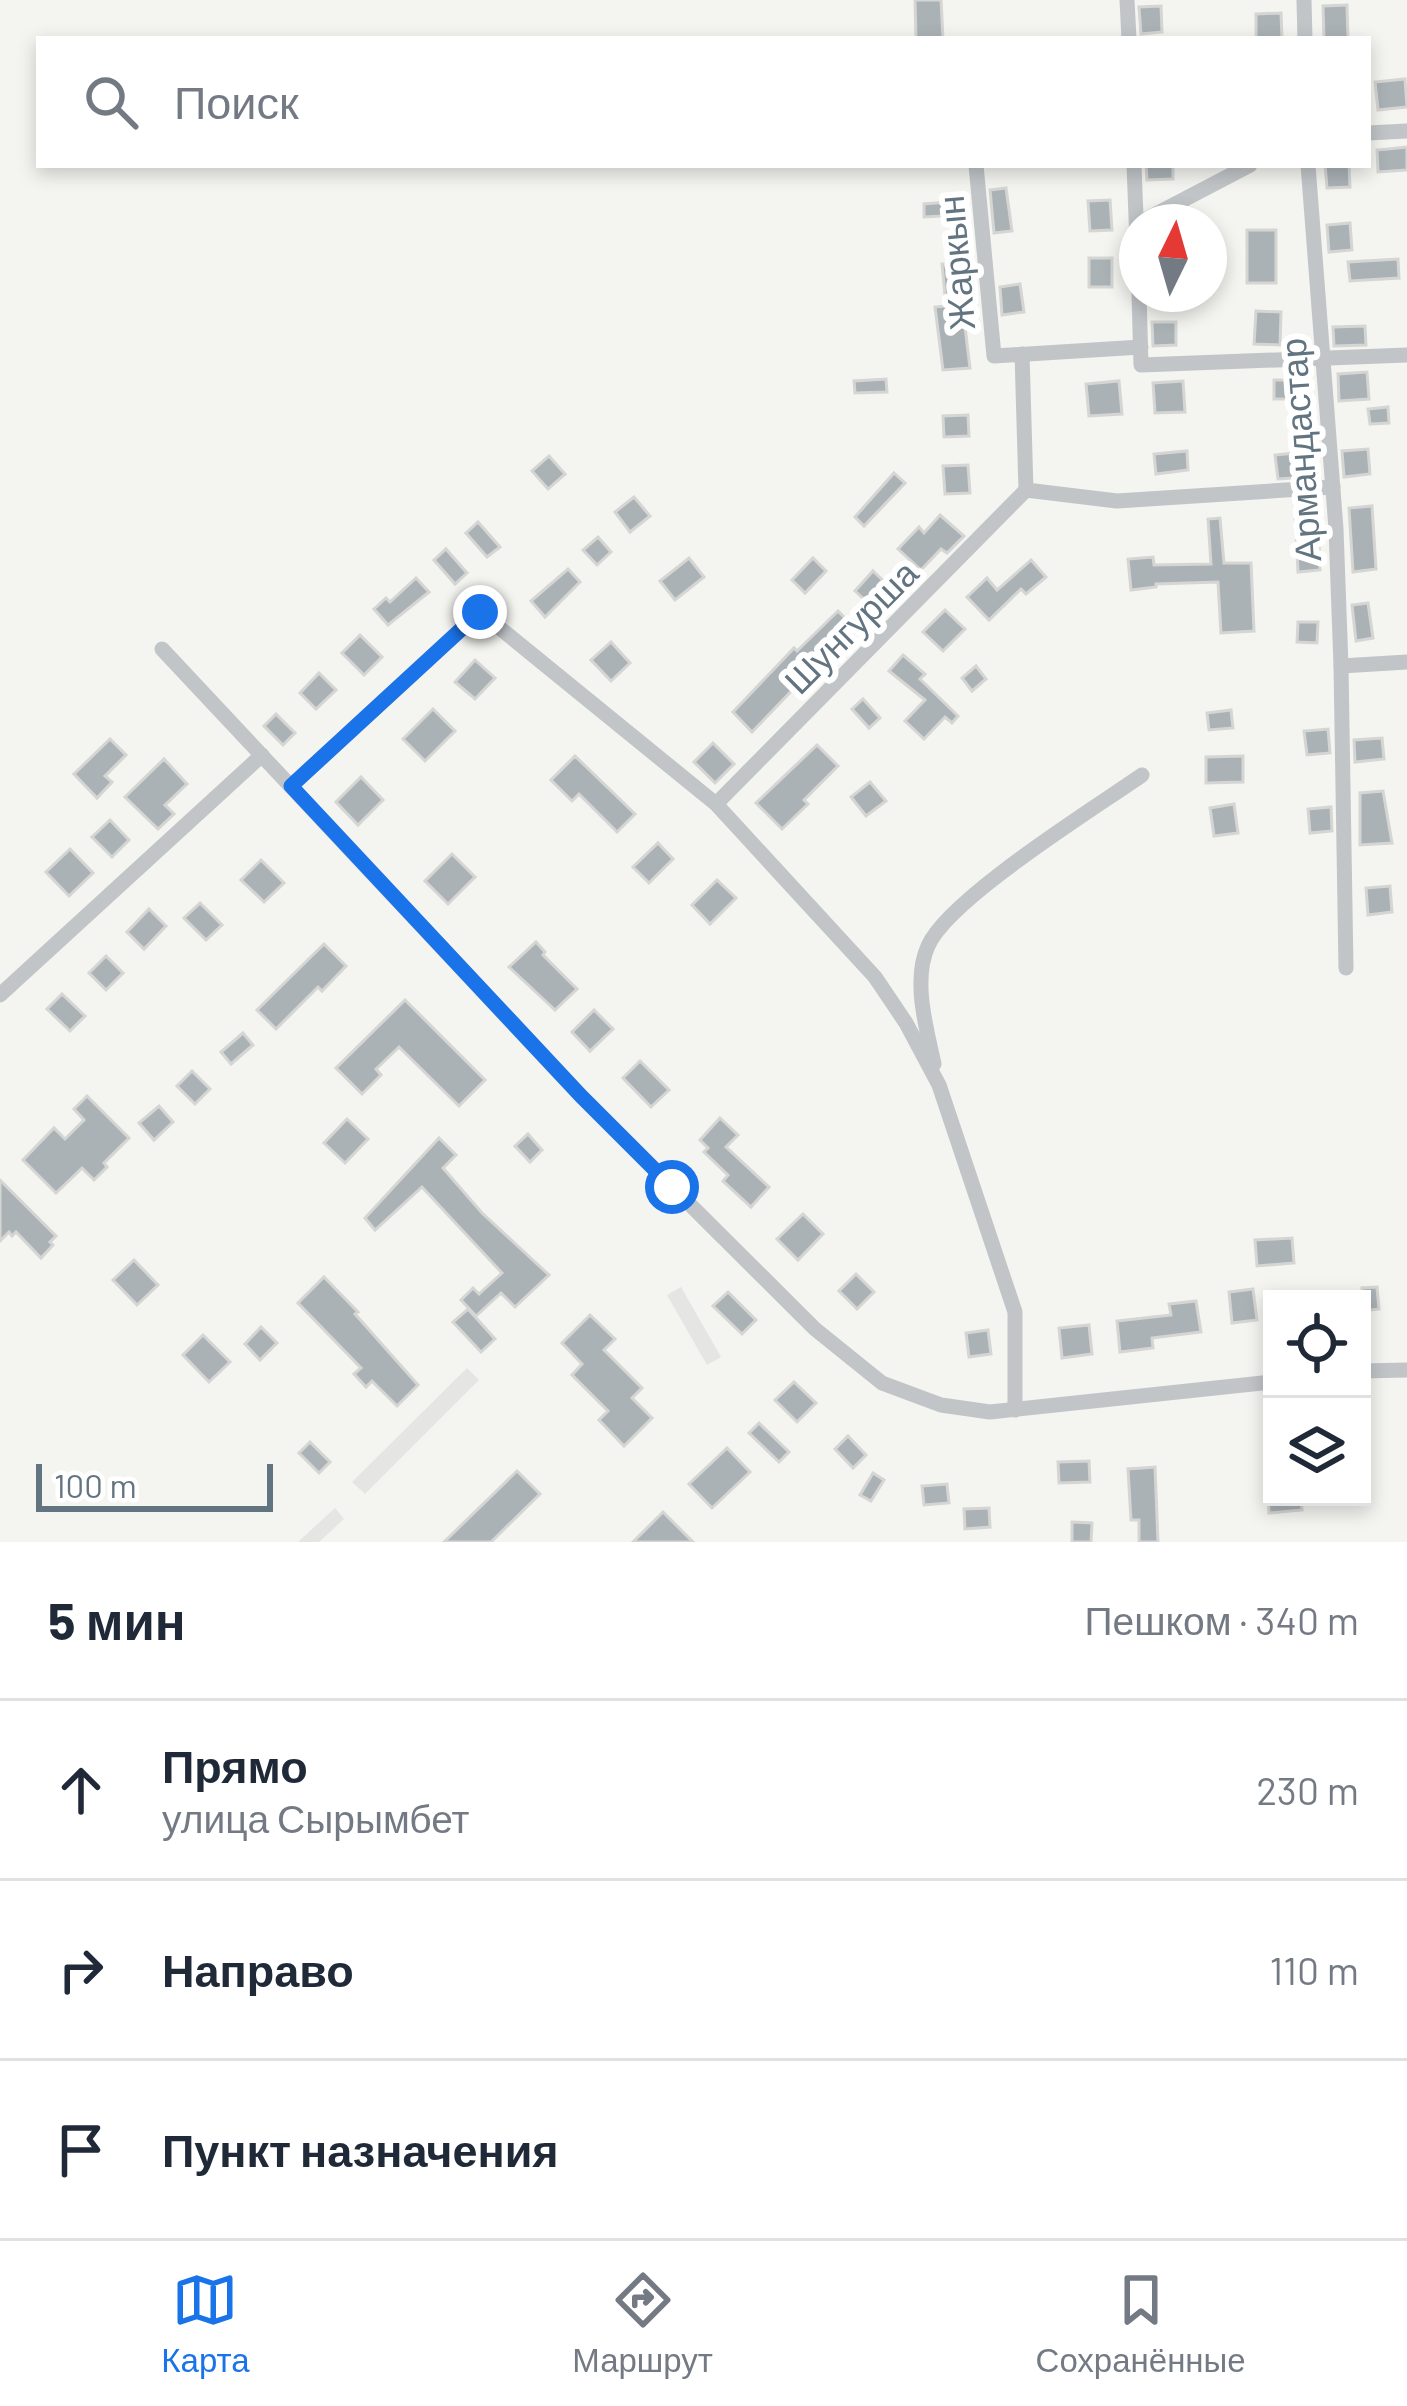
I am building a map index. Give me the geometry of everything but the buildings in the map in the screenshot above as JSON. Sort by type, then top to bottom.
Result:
[{"type":"street","points":[[1127,0],[1130,36]]},
{"type":"street","points":[[1304,0],[1305,36]]},
{"type":"street","points":[[1371,133],[1407,131]]},
{"type":"street","name":"Жаркын","points":[[976,168],[994,356],[1022,354]]},
{"type":"street","points":[[1134,168],[1137,204]]},
{"type":"street","points":[[1176,204],[1244,168]]},
{"type":"street","name":"Армандастар","points":[[1308,168],[1333,487],[1346,968]]},
{"type":"street","points":[[1140,312],[1141,365],[1407,355]]},
{"type":"street","points":[[1142,347],[1022,354],[1026,490],[1117,501],[1333,487]]},
{"type":"street","name":"Шунгурша","points":[[716,804],[1026,490]]},
{"type":"street","points":[[291,786],[480,612],[716,804],[874,977],[907,1023],[939,1085]]},
{"type":"street","points":[[162,649],[581,1096],[814,1329],[882,1383],[941,1405],[990,1412],[1263,1383]]},
{"type":"street","points":[[1341,666],[1407,662]]},
{"type":"street","points":[[0,995],[262,755]]},
{"type":"street","points":[[1015,1410],[1015,1312],[939,1085],[924,1013],[925,950],[936,932],[1000,874],[1142,775]]},
{"type":"street","points":[[1371,1371],[1407,1370]]},
{"type":"shaded area","points":[[681,1287],[721,1357],[707,1365],[667,1295]]},
{"type":"shaded area","points":[[467,1368],[479,1380],[365,1494],[352,1482]]},
{"type":"shaded area","points":[[335,1508],[344,1519],[319,1542],[298,1542]]},
{"type":"route","points":[[480,612],[291,786],[672,1187]]}]
